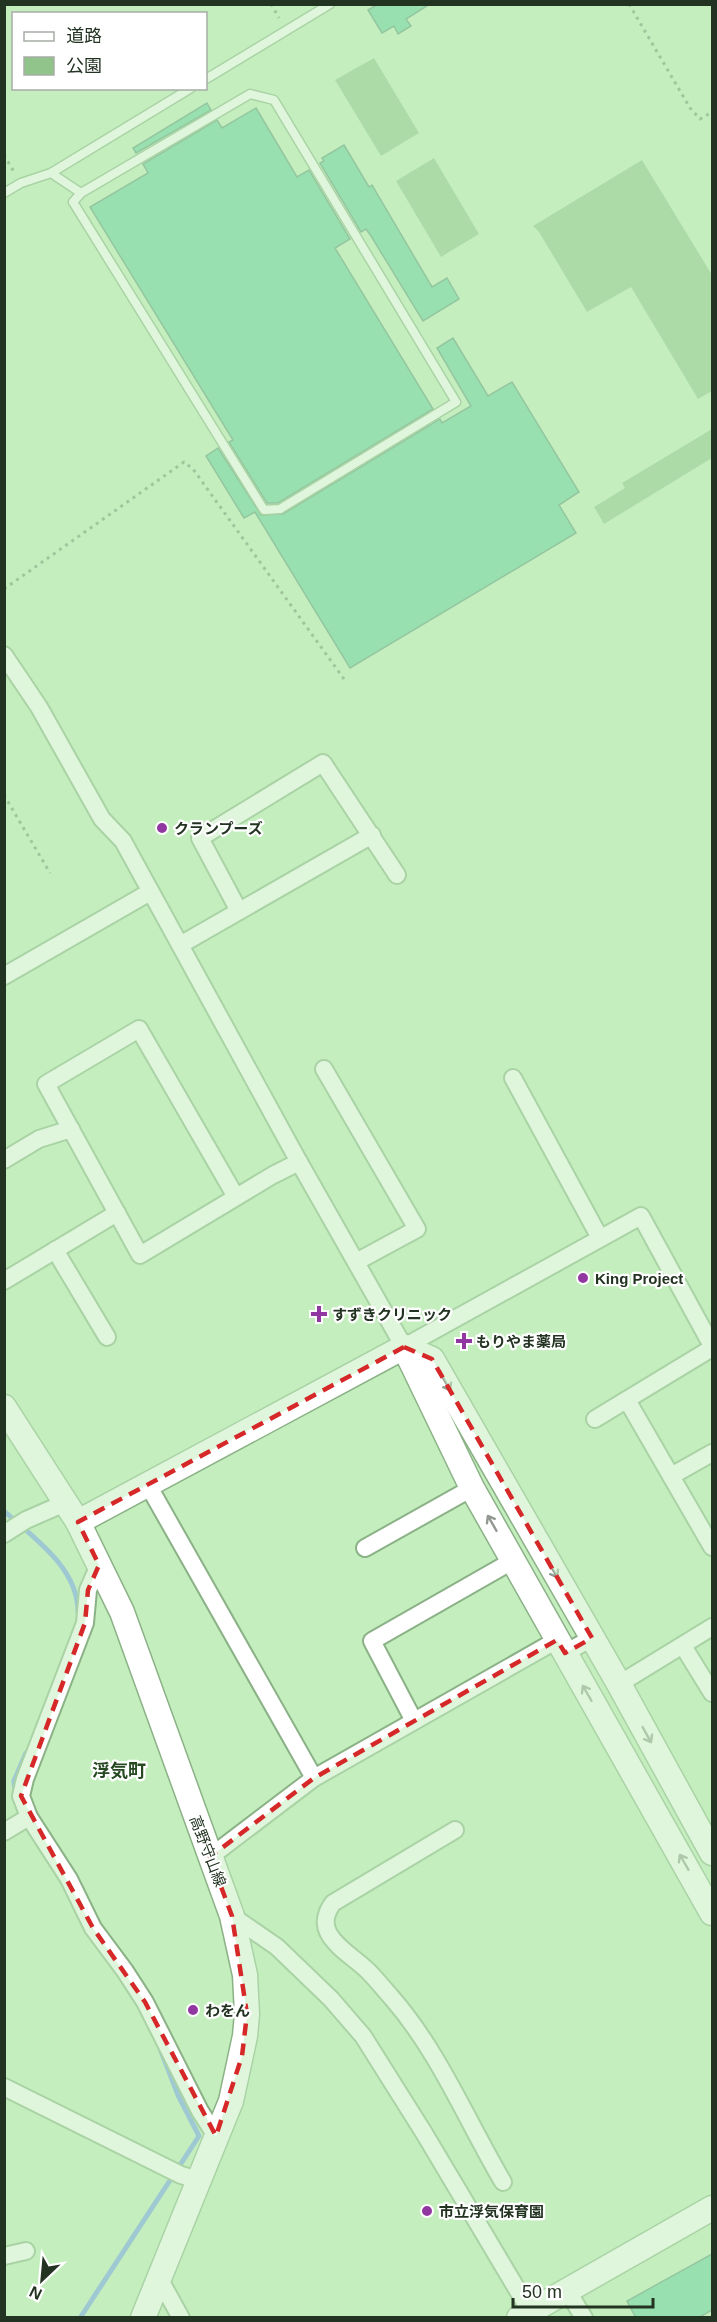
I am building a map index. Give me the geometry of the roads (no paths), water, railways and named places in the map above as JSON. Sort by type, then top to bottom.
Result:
[{"type":"street","points":[[4,655],[39,707],[102,819],[123,841],[299,1162],[404,1347],[472,1488],[712,1913]]},
{"type":"street","points":[[239,911],[200,838],[323,763],[398,875]]},
{"type":"street","points":[[180,945],[372,835]]},
{"type":"street","points":[[4,976],[150,892]]},
{"type":"street","points":[[236,1197],[139,1029],[46,1084],[140,1255],[299,1162]]},
{"type":"street","points":[[324,1069],[417,1229],[356,1262]]},
{"type":"street","points":[[513,1078],[600,1239]]},
{"type":"street","points":[[4,1160],[39,1139],[71,1129]]},
{"type":"street","points":[[4,1281],[117,1214]]},
{"type":"street","points":[[4,1534],[26,1520],[71,1513],[148,1485],[641,1216],[712,1347],[595,1419]]},
{"type":"street","points":[[55,1250],[107,1337]]},
{"type":"street","points":[[404,1347],[432,1359],[619,1684],[712,1853]]},
{"type":"street","points":[[627,1400],[712,1547]]},
{"type":"street","name":"高野守山線","points":[[4,1407],[71,1513],[99,1565],[129,1632],[232,1916],[244,1975],[247,2014],[245,2036],[231,2101],[216,2136],[183,2175],[159,2278],[143,2318]]},
{"type":"street","points":[[671,1476],[712,1453]]},
{"type":"street","points":[[148,1485],[314,1778]]},
{"type":"street","points":[[365,1548],[472,1488]]},
{"type":"street","points":[[414,1721],[372,1641],[513,1560]]},
{"type":"street","points":[[99,1565],[88,1590],[85,1623],[26,1779],[21,1796],[19,1823],[69,1879],[93,1928],[145,2002],[200,2111],[216,2136]]},
{"type":"street","points":[[619,1684],[712,1628]]},
{"type":"street","points":[[210,1857],[314,1778],[414,1721],[561,1647],[592,1638]]},
{"type":"street","points":[[683,1646],[712,1693]]},
{"type":"street","points":[[455,1830],[333,1903],[327,1911],[326,1923],[328,1933],[367,1970],[408,2016],[429,2049],[503,2182]]},
{"type":"street","points":[[232,1916],[277,1947],[331,1999],[363,2036],[430,2143],[524,2314],[712,2208]]},
{"type":"street","points":[[4,2087],[183,2175]]},
{"type":"street","points":[[4,2256],[26,2251]]},
{"type":"street","points":[[159,2278],[182,2318]]},
{"type":"street","points":[[567,2290],[584,2318]]},
{"type":"lane","points":[[207,79],[330,4]]},
{"type":"lane","points":[[4,193],[21,183],[51,173],[187,90]]},
{"type":"lane","points":[[250,94],[274,100],[456,402],[280,509],[264,510],[73,202],[81,193],[250,94]]},
{"type":"lane","points":[[51,173],[81,193]]},
{"type":"waterway","points":[[4,1511],[41,1544],[63,1568],[76,1596],[78,1612]]},
{"type":"waterway","points":[[15,1792],[14,1781],[26,1753]]},
{"type":"waterway","points":[[80,2318],[199,2136],[178,2095],[161,2051]]},
{"type":"place","name":"クランプーズ","points":[[162,828]]},
{"type":"place","name":"King Project","points":[[583,1278]]},
{"type":"place","name":"すずきクリニック","points":[[319,1314]]},
{"type":"place","name":"もりやま薬局","points":[[464,1341]]},
{"type":"place","name":"わをん","points":[[193,2010]]},
{"type":"place","name":"市立浮気保育園","points":[[427,2211]]},
{"type":"district","name":"浮気町","points":[[119,1771]]}]
